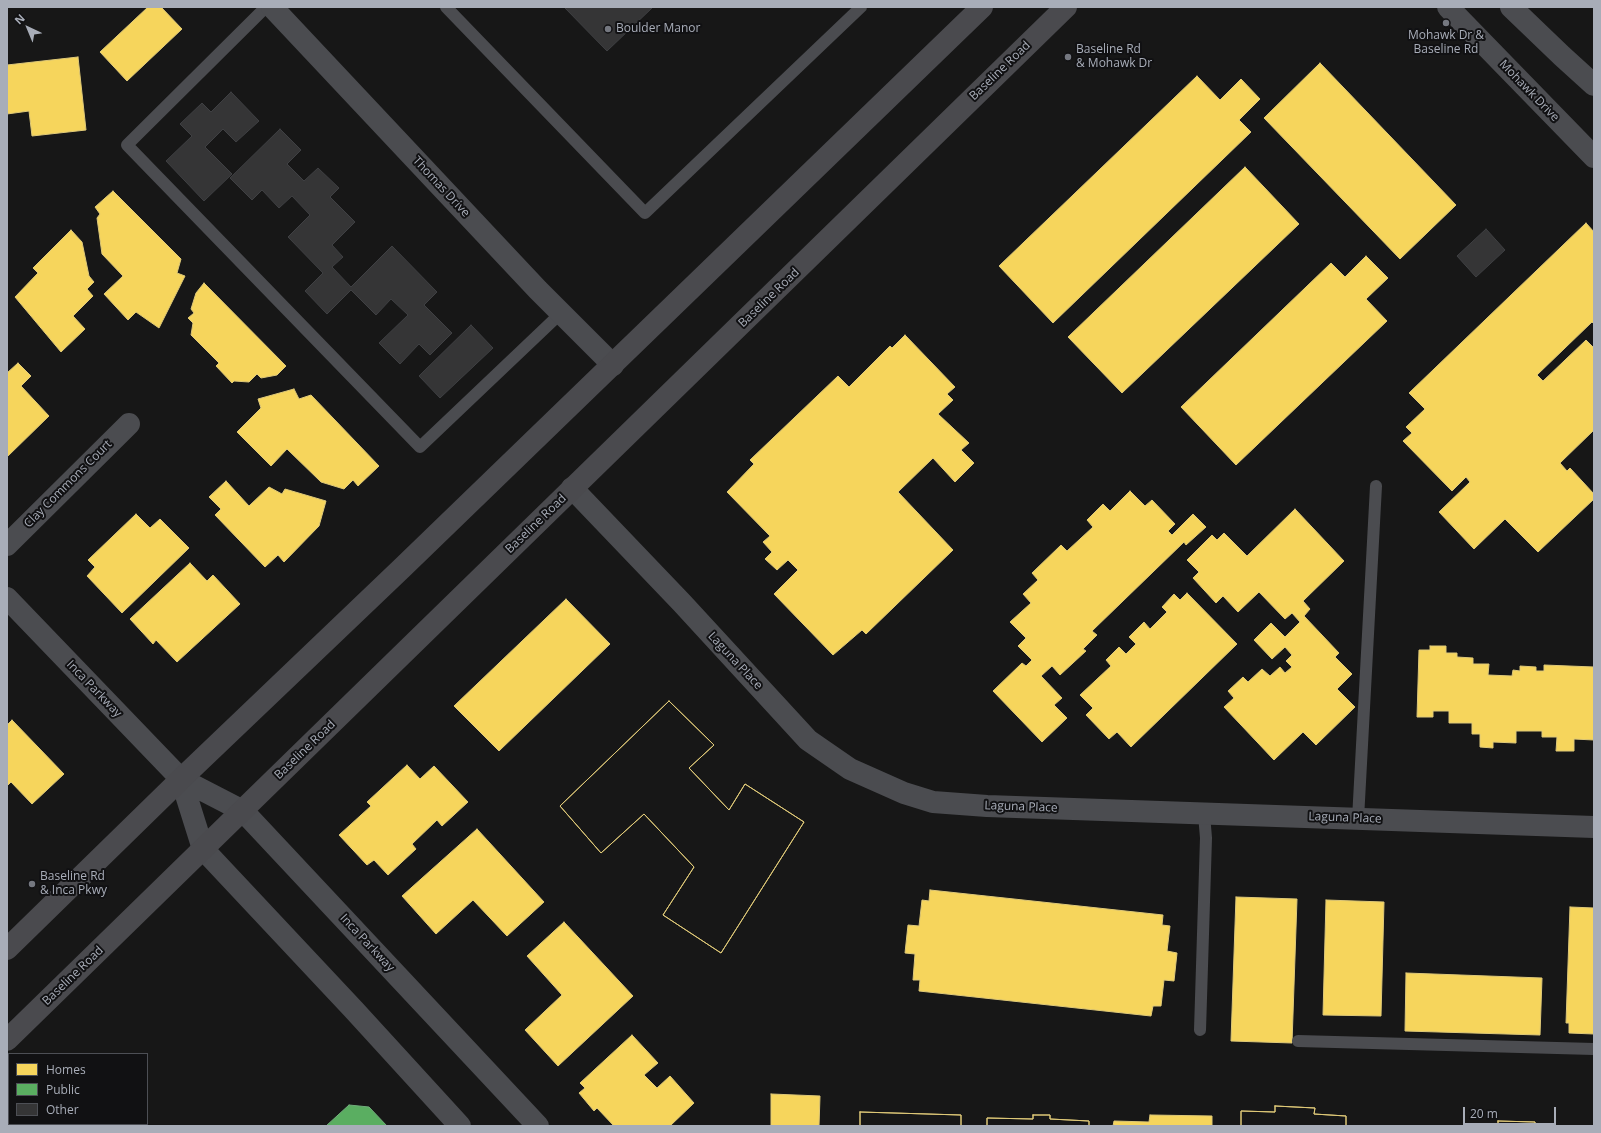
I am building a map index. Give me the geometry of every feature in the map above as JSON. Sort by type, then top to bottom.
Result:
[{"type":"main road","points":[[7,949],[181,779],[982,7]]},
{"type":"main road","name":"Baseline Road","points":[[7,1040],[1066,7]]},
{"type":"street","name":"Thomas Drive","points":[[272,7],[561,313],[613,364]]},
{"type":"street","name":"Mohawk Drive","points":[[1448,7],[1594,157]]},
{"type":"street","points":[[1511,7],[1562,56],[1594,84]]},
{"type":"street","name":"Clay Commons Court","points":[[7,545],[129,424]]},
{"type":"street","name":"Laguna Place","points":[[572,488],[682,603],[808,740],[850,769],[904,792],[933,802],[987,806],[1594,827]]},
{"type":"street","name":"Inca Parkway","points":[[7,598],[181,779],[243,811],[538,1126]]},
{"type":"street","name":"Inca Parkway","points":[[181,779],[203,849],[460,1126]]},
{"type":"lane","points":[[266,7],[126,145],[420,448],[561,313]]},
{"type":"lane","points":[[446,7],[645,213],[861,7]]},
{"type":"lane","points":[[1358,819],[1376,486]]},
{"type":"lane","points":[[1200,1030],[1206,838],[1204,814]]},
{"type":"lane","points":[[1298,1041],[1594,1049]]},
{"type":"building: Homes","points":[[148,7],[161,7],[182,29],[127,81],[100,52]]},
{"type":"building: Homes","points":[[78,57],[86,130],[32,136],[29,111],[7,114],[7,65]]},
{"type":"building: Homes","points":[[1320,63],[1456,205],[1400,259],[1264,118]]},
{"type":"building: Homes","points":[[1197,76],[1220,100],[1241,79],[1260,99],[1239,120],[1251,132],[1053,323],[999,266]]},
{"type":"building: Homes","points":[[1245,167],[1299,224],[1122,393],[1068,337]]},
{"type":"building: Homes","points":[[113,191],[181,259],[177,273],[185,276],[159,328],[136,312],[128,320],[104,294],[123,276],[102,254],[97,218],[100,214],[95,207]]},
{"type":"building: Homes","points":[[1586,223],[1594,232],[1594,324],[1592,322],[1537,375],[1543,381],[1586,340],[1594,348],[1594,430],[1560,463],[1567,471],[1570,468],[1594,494],[1594,499],[1538,552],[1505,519],[1474,549],[1439,512],[1470,482],[1466,477],[1452,491],[1403,441],[1412,433],[1406,427],[1425,409],[1409,393]]},
{"type":"building: Homes","points":[[71,230],[82,242],[89,276],[94,282],[87,289],[93,296],[73,316],[85,329],[61,352],[15,297],[38,273],[33,268]]},
{"type":"building: Homes","points":[[1366,256],[1388,278],[1366,299],[1387,321],[1236,465],[1181,407],[1331,263],[1345,277]]},
{"type":"building: Homes","points":[[204,283],[286,366],[277,375],[261,378],[257,374],[249,382],[234,381],[232,383],[216,366],[219,363],[191,335],[193,323],[188,318],[194,313],[191,309],[196,293]]},
{"type":"building: Homes","points":[[905,335],[955,387],[947,394],[953,400],[938,414],[969,443],[961,450],[974,463],[955,482],[933,458],[898,492],[953,550],[866,634],[862,630],[833,655],[774,594],[798,570],[788,560],[777,570],[765,559],[772,552],[763,542],[770,536],[727,492],[754,464],[750,460],[838,376],[849,387],[890,346],[892,348]]},
{"type":"building: Homes","points":[[18,363],[31,376],[21,386],[49,416],[7,457],[7,373]]},
{"type":"building: Homes","points":[[294,389],[299,399],[311,395],[379,466],[358,486],[353,480],[344,489],[321,482],[287,449],[271,466],[237,432],[261,408],[258,399]]},
{"type":"building: Homes","points":[[226,481],[249,506],[269,487],[282,494],[285,489],[326,501],[319,526],[284,562],[278,555],[265,567],[215,515],[221,509],[209,497]]},
{"type":"building: Homes","points":[[1130,491],[1145,506],[1152,500],[1175,524],[1168,531],[1172,535],[1193,514],[1206,527],[1186,545],[1184,542],[1092,631],[1097,635],[1083,649],[1086,651],[1060,675],[1052,666],[1041,676],[1062,698],[1054,705],[1067,718],[1042,742],[993,691],[1022,663],[1026,666],[1032,660],[1018,646],[1026,638],[1010,622],[1031,603],[1023,594],[1038,580],[1032,573],[1061,545],[1067,551],[1093,527],[1087,520],[1103,504],[1110,511]]},
{"type":"building: Homes","points":[[1295,509],[1344,561],[1303,601],[1310,609],[1304,616],[1339,653],[1335,657],[1352,674],[1337,689],[1355,707],[1316,745],[1303,732],[1274,760],[1224,707],[1234,698],[1228,691],[1243,677],[1248,682],[1262,669],[1270,676],[1280,667],[1285,673],[1292,667],[1286,661],[1292,655],[1285,647],[1272,659],[1254,640],[1271,623],[1285,637],[1300,622],[1292,613],[1285,619],[1259,592],[1238,612],[1223,596],[1216,603],[1193,578],[1199,572],[1187,560],[1212,535],[1217,540],[1224,533],[1247,556]]},
{"type":"building: Homes","points":[[136,514],[150,528],[160,519],[189,548],[122,613],[87,576],[95,567],[88,560]]},
{"type":"building: Homes","points":[[190,563],[207,581],[213,575],[240,604],[177,662],[156,640],[153,644],[130,619]]},
{"type":"building: Homes","points":[[1187,593],[1237,644],[1131,747],[1117,732],[1109,739],[1086,715],[1093,708],[1080,695],[1111,666],[1106,660],[1119,647],[1126,654],[1136,644],[1129,637],[1144,622],[1150,629],[1167,612],[1162,607],[1174,594],[1180,600]]},
{"type":"building: Homes","points":[[566,599],[610,644],[499,751],[454,706]]},
{"type":"building: Homes","points":[[1430,646],[1446,646],[1446,653],[1457,653],[1457,657],[1473,658],[1473,664],[1489,664],[1488,675],[1512,676],[1513,670],[1520,671],[1520,666],[1536,667],[1536,671],[1544,671],[1544,665],[1594,667],[1594,740],[1574,739],[1574,751],[1556,751],[1557,737],[1542,737],[1542,731],[1516,731],[1516,743],[1493,742],[1493,748],[1480,747],[1480,734],[1472,734],[1472,723],[1449,723],[1449,711],[1433,711],[1433,717],[1417,717],[1419,650],[1430,650]]},
{"type":"building: Homes","points":[[669,701],[714,745],[689,768],[729,810],[745,784],[804,822],[721,953],[663,915],[694,867],[644,814],[601,853],[560,806]]},
{"type":"building: Homes","points":[[669,701],[714,745],[689,768],[729,810],[745,784],[804,822],[721,953],[663,915],[694,867],[644,814],[601,853],[560,806]]},
{"type":"building: Homes","points":[[12,720],[64,774],[32,804],[11,782],[7,786],[7,725]]},
{"type":"building: Homes","points":[[407,765],[420,779],[434,766],[468,802],[442,826],[437,820],[412,844],[416,849],[388,875],[374,860],[367,865],[339,835],[371,806],[367,802]]},
{"type":"building: Homes","points":[[477,829],[544,902],[507,936],[473,900],[436,934],[402,896]]},
{"type":"building: Homes","points":[[930,890],[1163,915],[1162,925],[1170,926],[1167,951],[1177,953],[1174,981],[1164,980],[1161,1006],[1153,1006],[1151,1016],[919,991],[920,980],[913,980],[915,954],[905,953],[908,925],[919,926],[922,900],[929,901]]},
{"type":"building: Homes","points":[[1236,897],[1297,899],[1292,1043],[1231,1041]]},
{"type":"building: Homes","points":[[1326,900],[1384,902],[1381,1016],[1323,1015]]},
{"type":"building: Homes","points":[[1570,907],[1594,908],[1594,1034],[1569,1033],[1569,1023],[1566,1023]]},
{"type":"building: Homes","points":[[564,922],[633,996],[558,1066],[525,1030],[562,995],[527,956]]},
{"type":"building: Homes","points":[[1406,973],[1542,978],[1540,1035],[1405,1031]]},
{"type":"building: Homes","points":[[632,1035],[658,1063],[644,1075],[657,1088],[670,1076],[694,1103],[670,1126],[614,1126],[597,1108],[594,1111],[579,1093],[585,1088],[580,1083]]},
{"type":"building: Homes","points":[[771,1094],[820,1096],[819,1126],[771,1126]]},
{"type":"building: Homes","points":[[1275,1106],[1315,1108],[1314,1114],[1346,1116],[1346,1126],[1241,1126],[1241,1111],[1275,1112]]},
{"type":"building: Homes","points":[[1275,1106],[1315,1108],[1314,1114],[1346,1116],[1346,1126],[1241,1126],[1241,1111],[1275,1112]]},
{"type":"building: Homes","points":[[860,1112],[961,1115],[961,1126],[860,1126]]},
{"type":"building: Homes","points":[[860,1112],[961,1115],[961,1126],[860,1126]]},
{"type":"building: Homes","points":[[1033,1115],[1050,1115],[1050,1119],[1089,1121],[1089,1126],[987,1126],[987,1118],[1033,1119]]},
{"type":"building: Homes","points":[[1033,1115],[1050,1115],[1050,1119],[1089,1121],[1089,1126],[987,1126],[987,1118],[1033,1119]]},
{"type":"building: Homes","points":[[1150,1115],[1212,1116],[1212,1126],[1113,1126],[1114,1121],[1149,1122]]},
{"type":"building: Homes","points":[[1498,1121],[1535,1122],[1535,1126],[1498,1126]]},
{"type":"building: Homes","points":[[1498,1121],[1535,1122],[1535,1126],[1498,1126]]},
{"type":"building: Public","points":[[349,1105],[369,1107],[387,1126],[326,1126]]},
{"type":"building: Other","name":"Boulder Manor","points":[[564,7],[653,7],[607,51]]},
{"type":"building: Other","points":[[231,92],[259,121],[236,142],[223,129],[205,147],[232,174],[204,201],[166,161],[192,136],[180,124],[202,103],[211,112]]},
{"type":"building: Other","points":[[280,129],[301,150],[287,164],[304,181],[318,168],[339,188],[330,197],[355,222],[332,245],[343,257],[332,267],[351,287],[392,246],[437,292],[424,305],[452,333],[430,355],[419,344],[400,364],[379,343],[408,315],[391,299],[376,315],[351,290],[327,314],[305,291],[323,273],[288,237],[310,215],[292,196],[279,208],[262,190],[252,200],[230,178]]},
{"type":"building: Other","points":[[1486,229],[1505,250],[1476,277],[1457,256]]},
{"type":"building: Other","points":[[471,325],[493,348],[440,398],[419,376]]},
{"type":"place","name":"Mohawk Dr & Baseline Rd","points":[[1446,23]]},
{"type":"place","name":"Boulder Manor","points":[[608,29]]},
{"type":"place","name":"Baseline Rd & Mohawk Dr","points":[[1068,57]]},
{"type":"place","name":"Baseline Rd & Inca Pkwy","points":[[32,884]]}]
